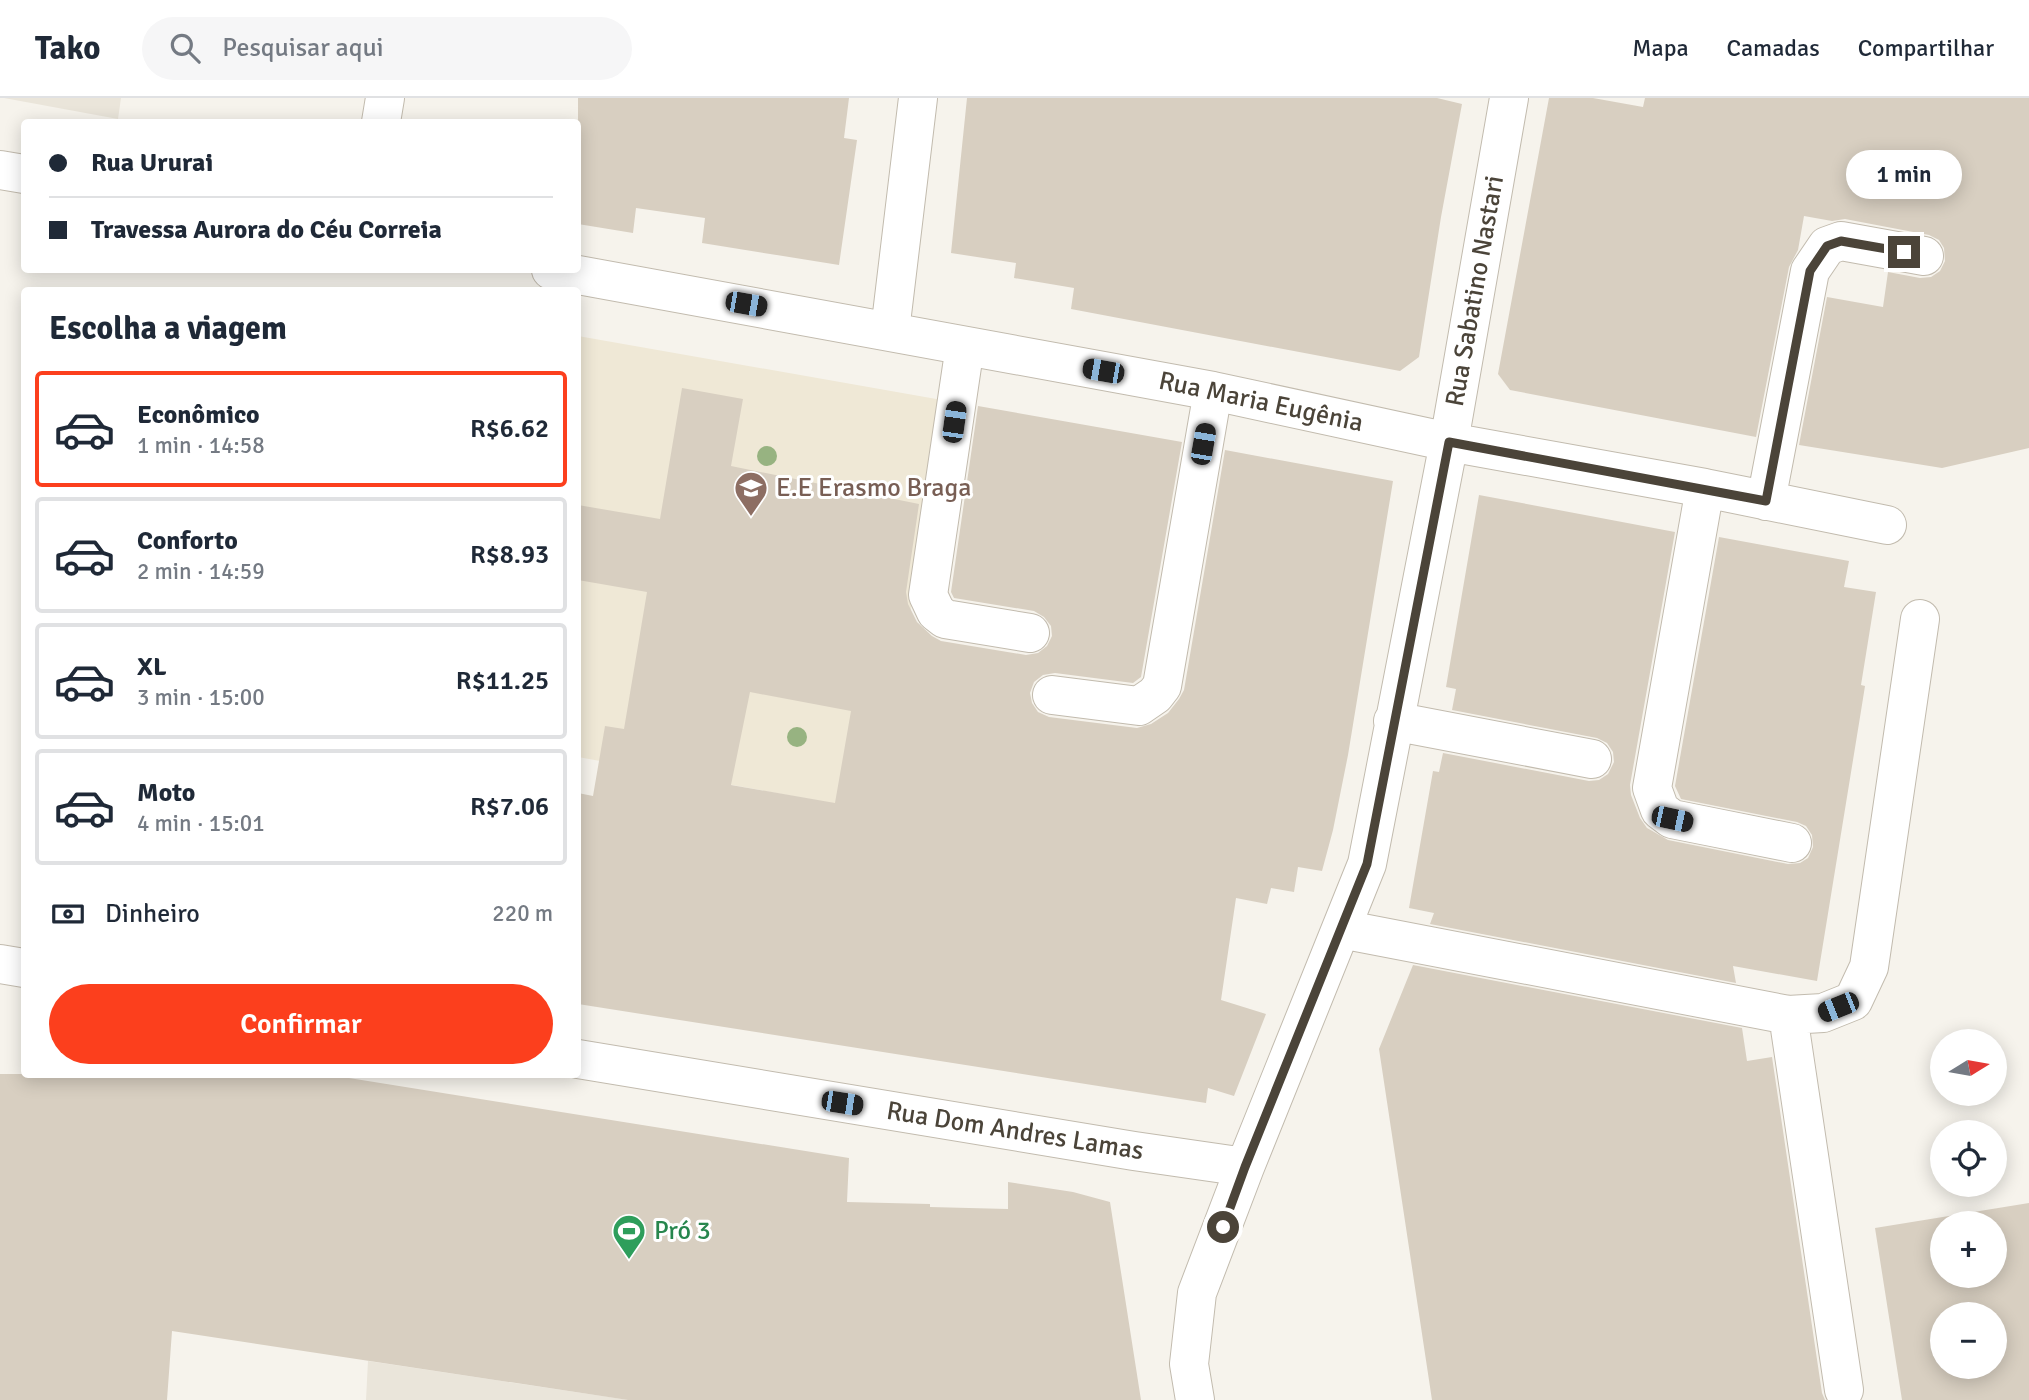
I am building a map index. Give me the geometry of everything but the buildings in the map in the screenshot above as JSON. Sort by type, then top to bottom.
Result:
[{"type":"street","points":[[382,119],[385,98]]},
{"type":"street","points":[[890,331],[918,98]]},
{"type":"street","name":"Rua Sabatino Nastari","points":[[1195,1400],[1189,1364],[1197,1293],[1367,864],[1449,442],[1509,98]]},
{"type":"street","points":[[0,170],[21,174]]},
{"type":"street","points":[[1766,501],[1810,271],[1827,246],[1841,241],[1924,256]]},
{"type":"street","name":"Rua Maria Eugênia","points":[[568,273],[1213,391],[1449,442],[1705,488],[1887,525]]},
{"type":"street","points":[[965,346],[928,595],[936,612],[945,619],[1030,634]]},
{"type":"street","points":[[1052,695],[1139,706],[1155,695],[1162,685],[1213,391]]},
{"type":"street","points":[[1705,488],[1652,788],[1660,810],[1672,819],[1792,843]]},
{"type":"street","points":[[1341,929],[1788,1015],[1823,1013],[1853,1001],[1869,967],[1920,619]]},
{"type":"street","points":[[1394,721],[1592,759]]},
{"type":"street","points":[[0,964],[21,968]]},
{"type":"street","points":[[1788,1015],[1844,1390]]},
{"type":"street","name":"Rua Dom Andres Lamas","points":[[581,1059],[1245,1167]]},
{"type":"shaded area","points":[[4,98],[121,98],[118,119]]},
{"type":"shaded area","name":"E.E Erasmo Braga","points":[[581,337],[942,400],[907,635],[875,811],[581,758]]},
{"type":"shaded area","points":[[368,1361],[629,1400],[366,1400]]},
{"type":"place","name":"E.E Erasmo Braga","points":[[751,518]]},
{"type":"place","name":"Pró 3","points":[[629,1261]]},
{"type":"route","points":[[1223,1227],[1367,864],[1449,442],[1766,501],[1810,271],[1827,246],[1841,241],[1904,252]]}]
